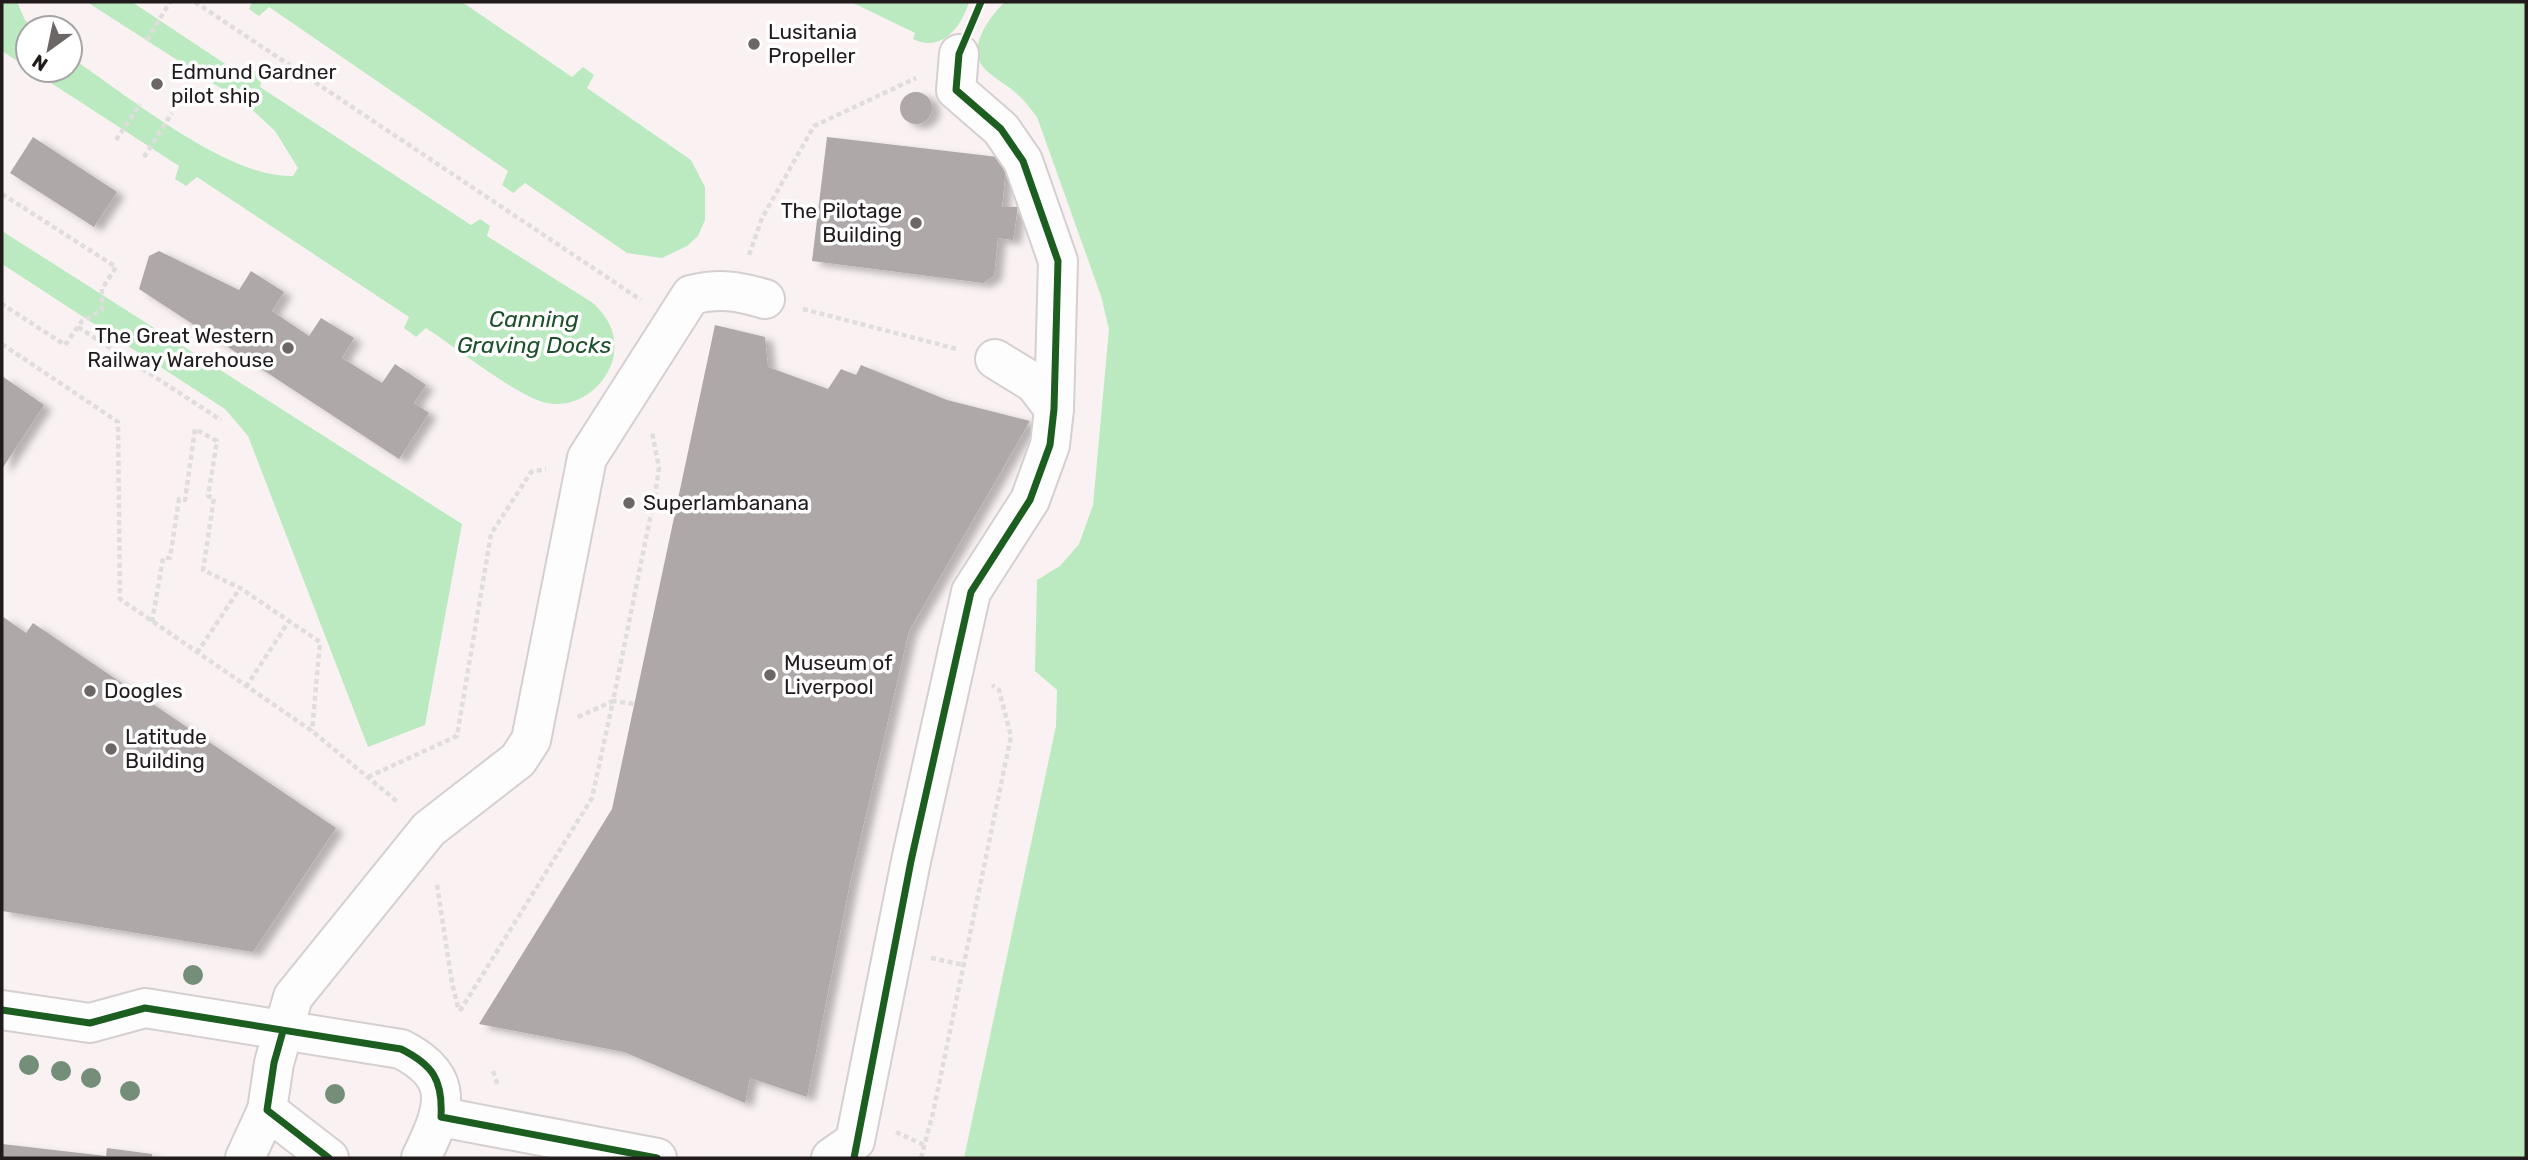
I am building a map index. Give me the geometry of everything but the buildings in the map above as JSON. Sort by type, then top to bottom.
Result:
[{"type":"street","points":[[831,1158],[855,1140],[911,861],[971,592],[1030,500],[1051,444],[1058,261],[1023,161],[1001,129],[956,90],[959,54]]},
{"type":"street","points":[[245,1158],[267,1110],[274,1063],[293,997],[429,829],[518,760],[531,740],[587,458],[691,295],[717,289],[751,295]]},
{"type":"street","points":[[995,359],[1034,383],[1054,409]]},
{"type":"street","points":[[2,1010],[90,1023],[145,1009],[401,1049],[424,1061],[436,1078],[442,1101],[441,1117],[421,1158]]},
{"type":"street","points":[[267,1110],[329,1158]]},
{"type":"street","points":[[441,1117],[657,1158]]},
{"type":"path","points":[[147,40],[170,2]]},
{"type":"path","points":[[195,2],[674,322]]},
{"type":"path","points":[[959,54],[920,76],[814,126],[762,218],[751,295],[995,359]]},
{"type":"path","points":[[116,140],[140,104]]},
{"type":"path","points":[[144,157],[172,113]]},
{"type":"path","points":[[2,194],[116,267],[102,289],[102,310],[82,321],[65,345],[2,304]]},
{"type":"path","points":[[78,327],[221,420]]},
{"type":"path","points":[[2,344],[118,422],[120,599],[312,731],[429,829],[452,984],[459,1012],[592,798],[659,468]]},
{"type":"path","points":[[152,622],[163,558],[170,558],[179,499],[185,500],[195,429],[217,442],[208,496],[214,498],[203,570],[240,588],[320,642],[312,731]]},
{"type":"path","points":[[368,777],[457,736],[491,534],[531,472],[587,458]]},
{"type":"path","points":[[197,653],[240,588]]},
{"type":"path","points":[[246,687],[289,621]]},
{"type":"path","points":[[921,1158],[926,1146],[1011,736],[999,690],[955,663]]},
{"type":"path","points":[[531,740],[613,701],[635,704]]},
{"type":"path","points":[[947,961],[964,965]]},
{"type":"path","points":[[905,1135],[926,1146]]},
{"type":"water","points":[[2,2],[17,2],[22,14],[14,14],[14,59],[2,51]]},
{"type":"water","name":"Canning Graving Docks","points":[[87,2],[132,2],[242,75],[251,68],[262,75],[260,87],[471,225],[480,219],[490,226],[487,236],[593,303],[604,315],[613,335],[614,351],[603,380],[576,400],[554,404],[543,402],[500,380],[426,328],[416,337],[404,328],[409,317],[197,177],[186,186],[175,179],[179,166],[53,84],[84,84],[84,67],[178,132],[209,149],[239,164],[267,173],[293,176],[298,168],[275,131],[247,105]]},
{"type":"water","name":"Canning Graving Docks","points":[[252,2],[462,2],[572,77],[583,67],[594,75],[587,88],[691,160],[705,187],[705,220],[698,236],[687,246],[662,258],[627,253],[525,183],[513,193],[502,185],[508,171],[269,7],[259,16],[249,9]]},
{"type":"water","points":[[851,2],[969,2],[955,29],[948,36],[932,43],[913,39],[915,33]]},
{"type":"water","points":[[1005,2],[2526,2],[2526,1158],[964,1158],[1056,726],[1057,690],[1035,671],[1037,580],[1060,566],[1079,544],[1093,505],[1109,329],[1101,296],[1037,117],[1015,92],[984,68],[978,56],[983,30]]},
{"type":"water","points":[[2,231],[462,524],[425,725],[368,747],[248,436],[225,409],[2,264]]},
{"type":"cycle path","points":[[854,1158],[911,861],[971,592],[1030,500],[1050,445],[1054,409],[1058,261],[1023,161],[1001,129],[956,90],[959,54],[981,2]]},
{"type":"cycle path","points":[[2,1010],[90,1023],[145,1008],[401,1049],[421,1061],[434,1075],[440,1093],[441,1117],[657,1158]]},
{"type":"cycle path","points":[[283,1031],[274,1063],[267,1110],[329,1158]]},
{"type":"place","name":"Lusitania Propeller","points":[[754,44]]},
{"type":"place","name":"Edmund Gardner pilot ship","points":[[157,84]]},
{"type":"place","name":"The Pilotage Building","points":[[916,223]]},
{"type":"place","name":"The Great Western Railway Warehouse","points":[[288,348]]},
{"type":"place","name":"Superlambanana","points":[[629,503]]},
{"type":"place","name":"Museum of Liverpool","points":[[770,675]]},
{"type":"place","name":"Doogles","points":[[90,691]]},
{"type":"place","name":"Latitude Building","points":[[111,749]]}]
